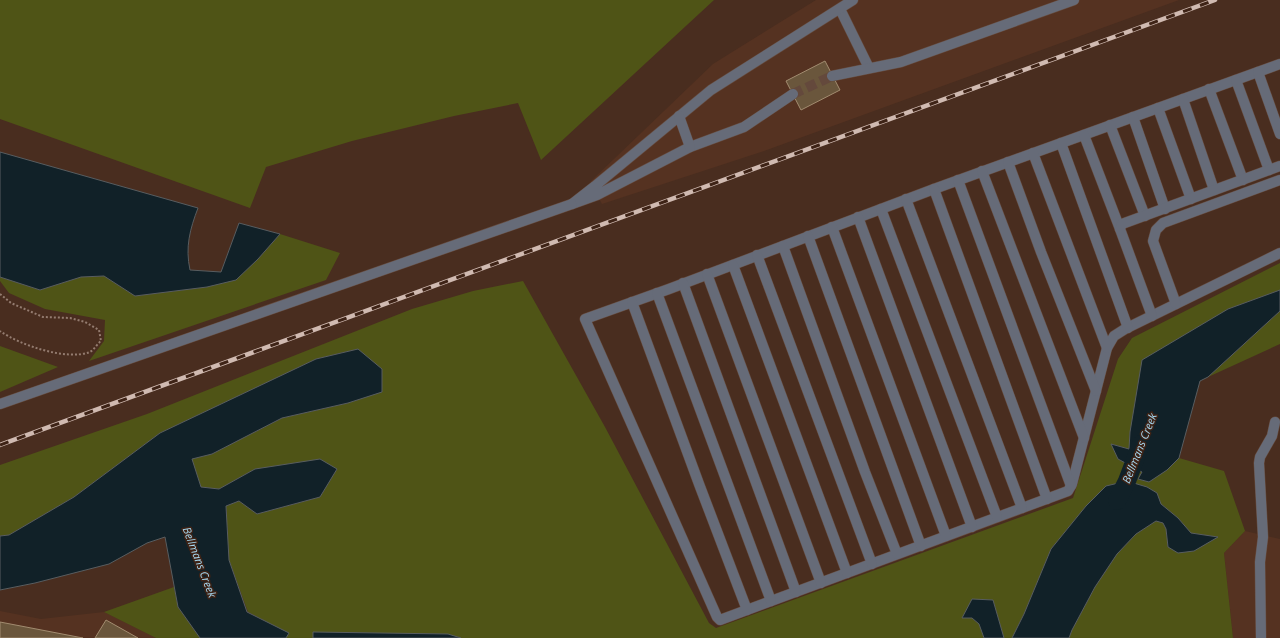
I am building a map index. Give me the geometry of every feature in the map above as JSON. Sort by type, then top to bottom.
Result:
[{"type":"street","points":[[572,204],[710,90],[853,0]]},
{"type":"street","points":[[832,76],[901,62],[1074,0]]},
{"type":"street","points":[[840,9],[869,68]]},
{"type":"street","points":[[1280,64],[881,208],[757,256],[585,319],[717,617],[720,620],[1068,491],[1071,486],[1107,348],[1114,336],[1280,253]]},
{"type":"street","points":[[1258,72],[1280,134]]},
{"type":"street","points":[[1236,80],[1269,170]]},
{"type":"street","points":[[1209,89],[1243,180]]},
{"type":"street","points":[[0,404],[597,195],[690,147],[744,127],[793,94]]},
{"type":"street","points":[[1183,99],[1214,190]]},
{"type":"street","points":[[1158,108],[1191,199]]},
{"type":"street","points":[[679,116],[690,147]]},
{"type":"street","points":[[1133,117],[1165,209]]},
{"type":"street","points":[[1110,125],[1145,216]]},
{"type":"street","points":[[1084,135],[1152,316]]},
{"type":"street","points":[[1061,143],[1128,328]]},
{"type":"street","points":[[1033,153],[1107,348]]},
{"type":"street","points":[[1008,162],[1041,252],[1096,392]]},
{"type":"street","points":[[1120,229],[1122,224],[1280,166]]},
{"type":"street","points":[[982,171],[1084,438]]},
{"type":"street","points":[[958,180],[1071,486]]},
{"type":"street","points":[[1176,304],[1152,241],[1156,230],[1163,222],[1280,180]]},
{"type":"street","points":[[934,189],[1047,499]]},
{"type":"street","points":[[906,199],[1022,508]]},
{"type":"street","points":[[881,208],[997,518]]},
{"type":"street","points":[[858,217],[972,527]]},
{"type":"street","points":[[832,227],[946,536]]},
{"type":"street","points":[[808,236],[921,546]]},
{"type":"street","points":[[783,246],[865,472],[897,554]]},
{"type":"street","points":[[757,256],[872,564]]},
{"type":"street","points":[[733,265],[847,573]]},
{"type":"street","points":[[707,274],[821,583]]},
{"type":"street","points":[[683,283],[796,592]]},
{"type":"street","points":[[657,293],[771,601]]},
{"type":"street","points":[[632,302],[747,610]]},
{"type":"street","points":[[1261,638],[1260,562],[1263,537],[1259,463],[1260,457],[1272,436],[1275,422]]},
{"type":"path","points":[[0,294],[11,303],[42,318],[70,318],[85,322],[99,330],[100,341],[91,351],[77,354],[59,353],[32,347],[8,337],[0,331]]},
{"type":"shaded area","points":[[816,0],[1179,0],[761,152],[602,204],[590,182],[713,64]]},
{"type":"shaded area","points":[[1245,531],[1280,539],[1280,638],[1233,638],[1224,553]]},
{"type":"shaded area","points":[[0,611],[41,619],[104,612],[156,638],[0,638]]},
{"type":"green space","points":[[0,0],[714,0],[541,160],[518,103],[454,116],[352,141],[266,167],[250,208],[0,119]]},
{"type":"green space","points":[[280,234],[340,253],[326,280],[89,361],[104,341],[105,320],[45,309],[9,293],[0,281],[0,277],[40,290],[81,277],[104,276],[135,296],[207,287],[258,259]]},
{"type":"green space","points":[[1280,263],[1280,290],[1228,309],[1130,432],[1129,449],[1112,444],[1118,459],[1142,472],[1138,479],[1167,470],[1179,458],[1224,471],[1245,531],[1224,553],[1233,638],[1069,638],[1095,587],[1117,554],[1136,534],[1156,521],[1163,523],[1166,529],[1168,547],[1217,537],[1191,533],[1178,518],[1161,504],[1086,506],[1051,549],[1024,614],[1012,638],[1004,638],[993,601],[962,618],[972,618],[979,624],[984,638],[461,638],[447,634],[313,633],[313,638],[286,638],[288,633],[248,612],[229,560],[226,506],[239,501],[257,514],[320,497],[337,469],[255,469],[219,489],[201,487],[191,459],[212,454],[282,418],[348,403],[358,349],[316,359],[160,433],[74,497],[9,535],[0,536],[0,465],[147,414],[412,309],[473,291],[523,281],[605,427],[709,623],[716,628],[1073,498],[1118,359],[1132,338]]},
{"type":"green space","points":[[1280,311],[1280,344],[1208,377]]},
{"type":"green space","points":[[0,346],[58,367],[0,392]]},
{"type":"green space","points":[[174,587],[178,607],[200,638],[156,638],[104,612]]},
{"type":"water","points":[[0,152],[198,208],[189,238],[188,254],[190,270],[221,272],[239,223],[280,234],[258,259],[236,280],[207,287],[135,296],[104,276],[81,277],[40,290],[0,277]]},
{"type":"water","points":[[1280,290],[1280,311],[1208,377],[1200,381],[1179,458],[1167,470],[1149,482],[1138,479],[1142,472],[1118,459],[1111,444],[1129,449],[1130,432],[1142,360],[1228,309]]},
{"type":"water","points":[[358,349],[382,369],[382,392],[348,403],[282,418],[212,454],[192,459],[201,487],[219,489],[255,469],[320,459],[337,469],[320,497],[257,514],[239,501],[226,506],[229,560],[247,612],[289,633],[286,638],[200,638],[178,607],[165,537],[147,543],[109,564],[35,583],[0,590],[0,536],[9,535],[74,497],[160,433],[316,359]]},
{"type":"water","points":[[1127,481],[1147,487],[1157,493],[1161,504],[1178,518],[1191,533],[1218,537],[1194,551],[1178,553],[1168,547],[1166,529],[1163,523],[1156,521],[1136,534],[1117,554],[1095,587],[1069,638],[1012,638],[1024,614],[1051,549],[1086,506],[1106,486]]},
{"type":"water","points":[[972,599],[993,600],[1004,638],[984,638],[979,624],[972,618],[962,618]]},
{"type":"water","points":[[313,632],[448,634],[461,638],[313,638]]},
{"type":"building","points":[[825,61],[840,90],[801,110],[786,81]]},
{"type":"building","points":[[106,620],[138,638],[95,638]]},
{"type":"building","points":[[0,622],[83,638],[0,638]]},
{"type":"waterway","name":"Bellmans Creek","points":[[1117,501],[1127,481],[1141,444]]},
{"type":"tunnel","points":[[793,94],[832,76]]},
{"type":"railway","points":[[0,445],[1215,0]]}]
